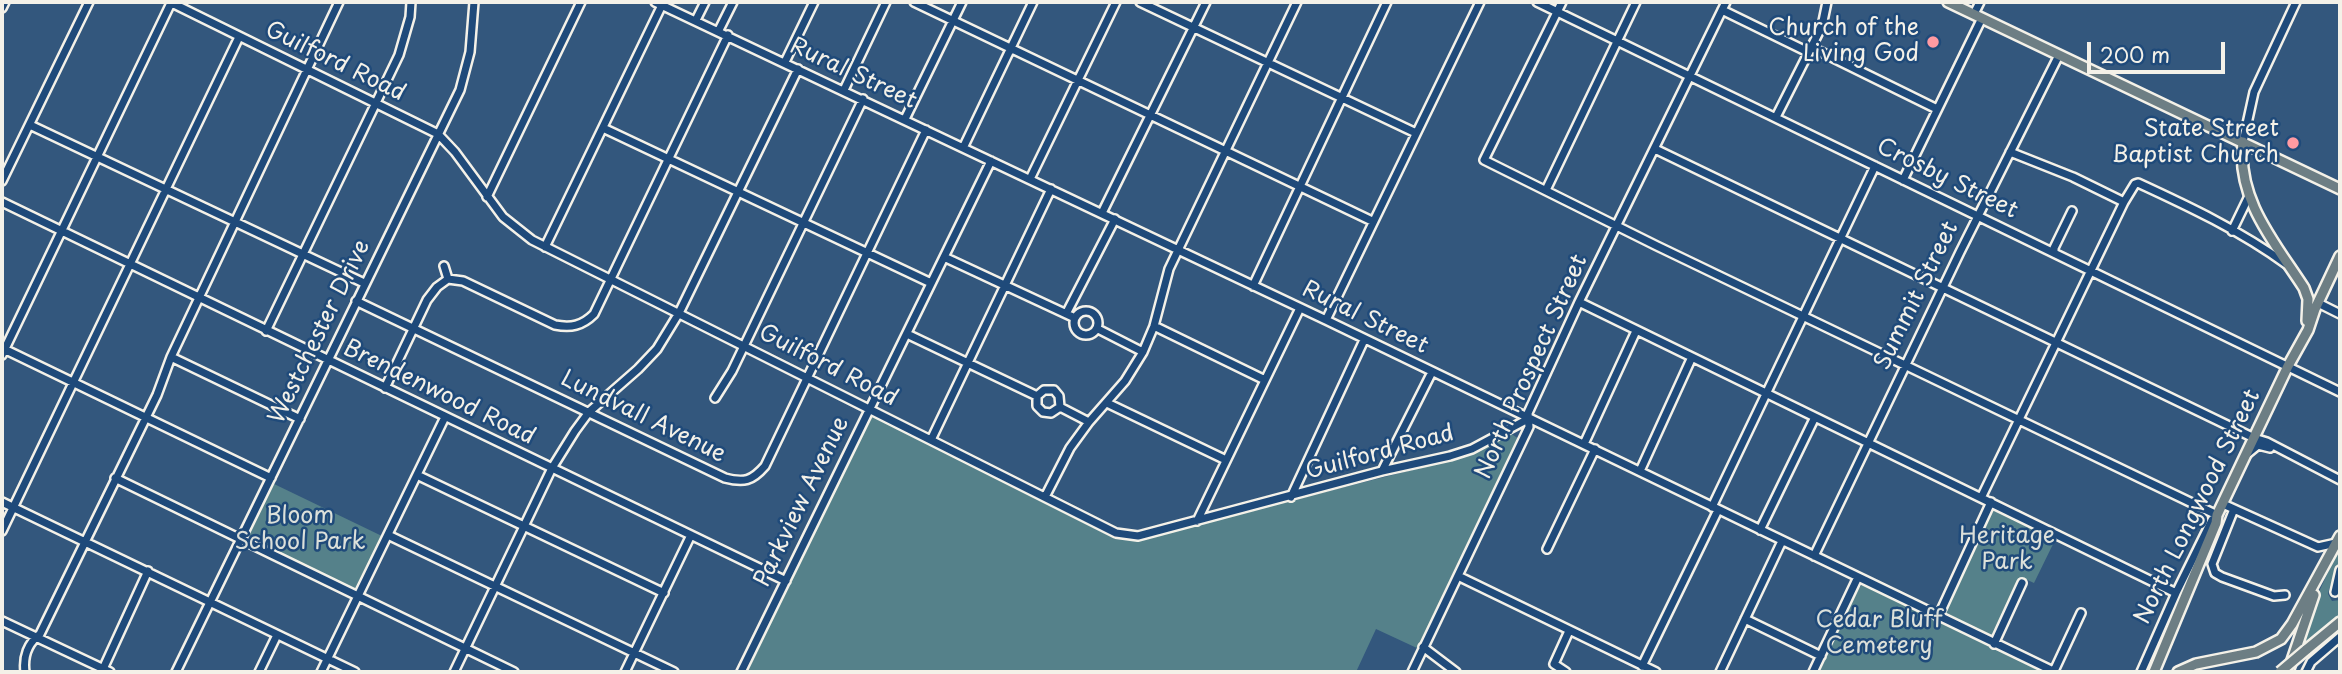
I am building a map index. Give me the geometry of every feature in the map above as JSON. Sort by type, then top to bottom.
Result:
[{"type":"main road","points":[[1948,2],[1964,5],[1978,16],[2340,189]]},
{"type":"main road","name":"North Longwood Street","points":[[2217,515],[2290,362],[2308,318],[2308,299],[2304,288],[2265,228],[2249,197],[2241,162],[2243,142]]},
{"type":"main road","name":"North Longwood Street","points":[[2290,362],[2308,330],[2340,256]]},
{"type":"main road","points":[[2154,672],[2217,523],[2217,515]]},
{"type":"main road","points":[[2178,672],[2196,664],[2256,652],[2281,639],[2339,539]]},
{"type":"main road","points":[[2288,672],[2321,573]]},
{"type":"main road","points":[[2280,672],[2340,622]]},
{"type":"street","points":[[2,8],[5,2]]},
{"type":"street","points":[[2,181],[89,2]]},
{"type":"street","points":[[171,2],[99,158],[3,351],[271,478]]},
{"type":"street","name":"Guilford Road","points":[[171,2],[438,134],[455,152],[503,217],[545,247],[1116,533],[1138,536],[1382,471],[1424,463],[1463,452],[1528,419]]},
{"type":"street","points":[[25,672],[27,653],[32,640],[40,634],[159,389],[170,357],[339,2]]},
{"type":"street","points":[[266,331],[399,55],[410,17],[411,2]]},
{"type":"street","name":"Westchester Drive","points":[[176,672],[460,90],[470,52],[474,2]]},
{"type":"street","points":[[487,197],[581,2]]},
{"type":"street","points":[[696,20],[705,2]]},
{"type":"street","points":[[719,30],[733,2]]},
{"type":"street","points":[[785,62],[814,2]]},
{"type":"street","points":[[844,90],[886,2]]},
{"type":"street","points":[[914,2],[1372,221]]},
{"type":"street","points":[[905,119],[962,2]]},
{"type":"street","points":[[963,148],[1033,2]]},
{"type":"street","points":[[1030,178],[1116,2]]},
{"type":"street","points":[[1140,2],[1416,133]]},
{"type":"street","points":[[1102,214],[1206,2]]},
{"type":"street","points":[[1045,497],[1070,448],[1125,381],[1143,352],[1154,326],[1169,269],[1177,250],[1297,2]]},
{"type":"street","points":[[1253,286],[1387,2]]},
{"type":"street","points":[[1325,320],[1479,2]]},
{"type":"street","name":"Crosby Street","points":[[1537,2],[1978,216],[2290,362],[2340,391]]},
{"type":"street","points":[[1562,2],[1484,160],[2217,515]]},
{"type":"street","points":[[1546,190],[1636,2]]},
{"type":"street","name":"North Prospect Street","points":[[1412,672],[1529,427],[1528,413],[1579,302],[1726,2]]},
{"type":"street","points":[[1776,117],[1822,26],[1828,2]]},
{"type":"street","points":[[1903,180],[1978,16],[1980,2]]},
{"type":"street","points":[[2243,142],[2254,92],[2296,2]]},
{"type":"street","points":[[545,247],[603,128],[659,3]]},
{"type":"street","name":"Rural Street","points":[[659,3],[1030,178],[2055,672]]},
{"type":"street","points":[[1722,10],[1937,109]]},
{"type":"street","points":[[385,388],[413,329],[437,287],[448,279],[463,281],[555,325],[577,326],[594,314],[729,35]]},
{"type":"street","points":[[2,531],[239,37]]},
{"type":"street","name":"Summit Street","points":[[1814,556],[1942,288],[2059,55]]},
{"type":"street","points":[[454,672],[552,468],[575,431],[589,412],[657,349],[679,313],[798,69]]},
{"type":"street","points":[[715,398],[733,371],[863,99]]},
{"type":"street","points":[[30,125],[364,283]]},
{"type":"street","points":[[603,128],[931,283]]},
{"type":"street","name":"Lundvall Avenue","points":[[356,301],[725,478],[738,482],[747,481],[765,466],[926,130]]},
{"type":"street","points":[[1655,149],[2340,480]]},
{"type":"street","points":[[2010,152],[2073,177],[2124,202]]},
{"type":"street","name":"Parkview Avenue","points":[[741,672],[990,161]]},
{"type":"street","points":[[1458,576],[1648,670],[1766,392],[1875,166]]},
{"type":"street","points":[[1981,498],[2132,186],[2138,183],[2232,231],[2289,266]]},
{"type":"street","points":[[931,440],[1051,189]]},
{"type":"street","points":[[2232,231],[2249,197]]},
{"type":"street","name":"Brendenwood Road","points":[[2,202],[786,581]]},
{"type":"street","points":[[2054,252],[2072,211]]},
{"type":"street","points":[[1066,314],[1115,219]]},
{"type":"street","points":[[944,257],[1075,318]]},
{"type":"street","points":[[444,267],[448,279]]},
{"type":"street","points":[[1579,302],[2176,593]]},
{"type":"street","points":[[2318,303],[2340,314]]},
{"type":"street","points":[[1197,521],[1300,308]]},
{"type":"street","points":[[1075,318],[1082,312],[1091,313],[1097,319],[1098,329]]},
{"type":"street","points":[[1075,318],[1076,328],[1081,334],[1090,335],[1098,329]]},
{"type":"street","points":[[1154,326],[1265,380]]},
{"type":"street","points":[[1098,329],[1143,352]]},
{"type":"street","points":[[1584,444],[1636,331]]},
{"type":"street","points":[[906,334],[1037,396]]},
{"type":"street","points":[[1291,497],[1364,340]]},
{"type":"street","points":[[170,357],[300,419]]},
{"type":"street","points":[[1640,471],[1692,357]]},
{"type":"street","points":[[1382,471],[1432,372]]},
{"type":"street","points":[[1044,390],[1054,390],[1059,396],[1060,407],[1051,413],[1042,412],[1037,406],[1037,396],[1044,390]]},
{"type":"street","points":[[1107,403],[1226,460]]},
{"type":"street","points":[[1060,407],[1089,422]]},
{"type":"street","points":[[321,672],[445,417]]},
{"type":"street","points":[[1760,530],[1815,417]]},
{"type":"street","points":[[2245,457],[2258,445],[2281,451]]},
{"type":"street","points":[[1547,549],[1595,449]]},
{"type":"street","points":[[417,475],[664,593]]},
{"type":"street","points":[[115,478],[514,672]]},
{"type":"street","points":[[2,502],[355,672]]},
{"type":"street","points":[[1938,617],[1991,502]]},
{"type":"street","points":[[2223,504],[2306,542],[2324,547],[2339,539]]},
{"type":"street","points":[[2234,509],[2212,564],[2215,573],[2274,596],[2285,595]]},
{"type":"street","name":"North Longwood Street","points":[[2141,672],[2176,593],[2217,515]]},
{"type":"street","points":[[388,535],[674,672]]},
{"type":"street","points":[[625,672],[691,535]]},
{"type":"street","points":[[1720,672],[1782,541]]},
{"type":"street","points":[[2335,592],[2340,570]]},
{"type":"street","points":[[2,621],[106,671],[148,571]]},
{"type":"street","points":[[1813,672],[1858,578]]},
{"type":"street","points":[[1994,644],[2022,583]]},
{"type":"street","points":[[2055,672],[2081,613]]},
{"type":"street","points":[[1745,619],[1821,656]]},
{"type":"street","points":[[1566,672],[1554,664],[1569,631]]},
{"type":"street","points":[[259,672],[277,635]]},
{"type":"street","points":[[2306,672],[2311,662],[2340,637]]},
{"type":"street","points":[[1423,648],[1456,672]]},
{"type":"green space","points":[[869,412],[1117,536],[1134,540],[1456,459],[1510,433],[1519,439],[1419,649],[1376,629],[1356,672],[744,672]]},
{"type":"green space","name":"Bloom School Park","points":[[272,483],[384,537],[356,590],[247,538]]},
{"type":"green space","name":"Heritage Park","points":[[1992,509],[2056,538],[2034,583],[2021,577],[1995,636],[1991,638],[1944,615]]},
{"type":"green space","points":[[2338,551],[2339,564],[2328,594],[2332,601],[2340,600],[2340,618],[2297,654],[2317,596]]},
{"type":"green space","name":"Cedar Bluff Cemetery","points":[[1864,583],[2049,672],[1817,672],[1856,591]]},
{"type":"place","name":"Church of the Living God","points":[[1933,42]]},
{"type":"place","name":"State Street Baptist Church","points":[[2293,143]]}]
